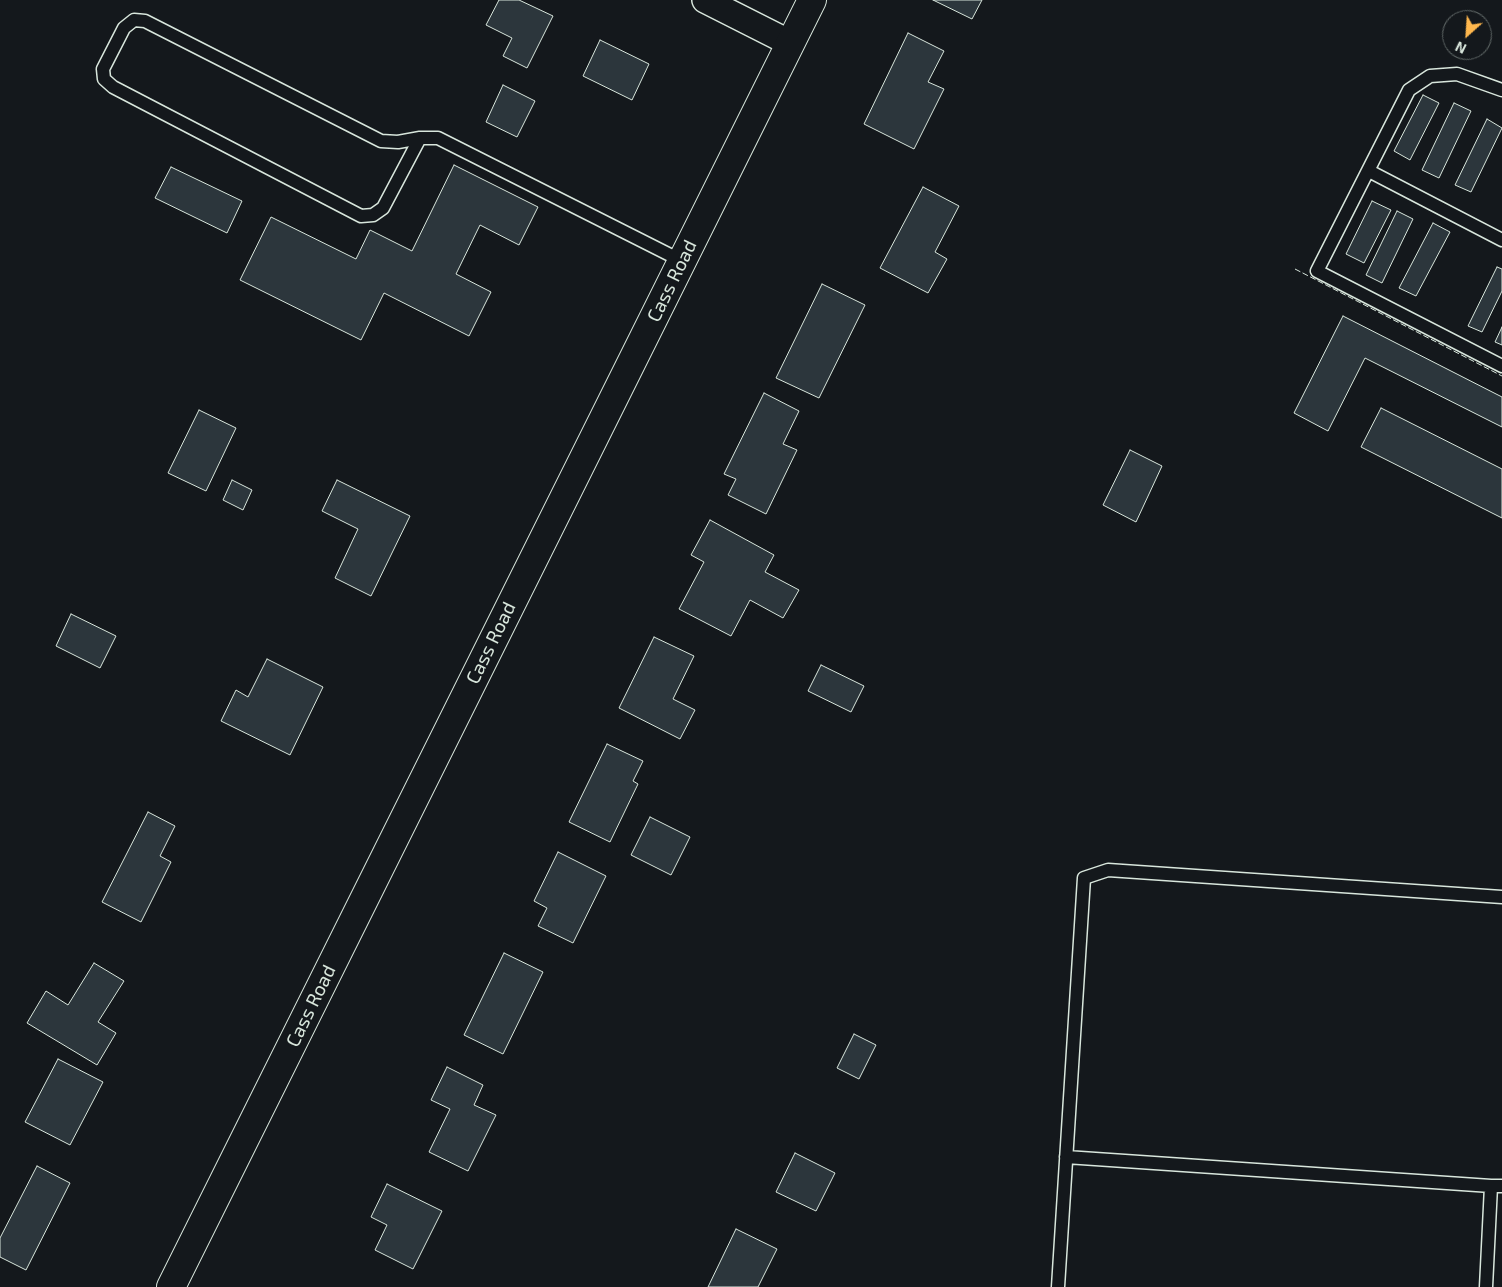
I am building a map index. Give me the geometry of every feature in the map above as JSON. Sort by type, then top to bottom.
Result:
[{"type":"street","points":[[705,0],[790,43]]},
{"type":"street","name":"Cass Road","points":[[171,1287],[812,0]]},
{"type":"lane","points":[[420,138],[383,208],[373,215],[361,216],[113,87],[104,79],[103,70],[124,28],[134,20],[145,21],[381,141],[398,142],[420,138],[438,138],[682,261]]},
{"type":"lane","points":[[1502,90],[1457,74],[1430,76],[1409,90],[1317,271],[1502,366]]},
{"type":"lane","points":[[1369,171],[1502,240]]},
{"type":"lane","points":[[1058,1287],[1084,878],[1108,870],[1502,897]]},
{"type":"lane","points":[[1066,1156],[1497,1186],[1486,1287]]},
{"type":"building","points":[[499,0],[519,0],[553,16],[527,68],[503,56],[512,38],[486,25]]},
{"type":"building","points":[[933,0],[982,0],[972,19]]},
{"type":"building","points":[[908,33],[944,51],[928,82],[944,89],[914,149],[864,124]]},
{"type":"building","points":[[600,40],[649,64],[632,100],[583,76]]},
{"type":"building","points":[[503,85],[535,101],[517,137],[486,122]]},
{"type":"building","points":[[1423,95],[1439,103],[1410,160],[1394,151]]},
{"type":"building","points":[[1454,103],[1471,111],[1439,178],[1422,170]]},
{"type":"building","points":[[1487,119],[1502,128],[1471,192],[1455,185]]},
{"type":"building","points":[[454,165],[538,207],[519,245],[480,225],[456,274],[491,292],[469,336],[384,293],[361,340],[240,280],[271,217],[356,259],[370,230],[412,251]]},
{"type":"building","points":[[171,167],[242,201],[227,233],[155,198]]},
{"type":"building","points":[[923,187],[959,206],[935,252],[947,259],[928,293],[880,268]]},
{"type":"building","points":[[1372,201],[1391,210],[1364,263],[1346,254]]},
{"type":"building","points":[[1397,211],[1413,219],[1382,283],[1366,275]]},
{"type":"building","points":[[1433,223],[1450,232],[1416,296],[1399,288]]},
{"type":"building","points":[[1497,267],[1502,269],[1502,291],[1482,332],[1468,326]]},
{"type":"building","points":[[822,284],[865,305],[819,398],[776,378]]},
{"type":"building","points":[[1343,316],[1502,397],[1502,427],[1365,358],[1328,431],[1294,413]]},
{"type":"building","points":[[1502,327],[1502,345],[1495,342]]},
{"type":"building","points":[[764,393],[799,411],[783,444],[797,450],[766,514],[728,495],[736,479],[724,474]]},
{"type":"building","points":[[1381,408],[1502,469],[1502,518],[1361,447]]},
{"type":"building","points":[[199,410],[236,428],[206,491],[168,473]]},
{"type":"building","points":[[1130,450],[1162,466],[1136,522],[1103,505]]},
{"type":"building","points":[[232,480],[252,490],[243,510],[223,500]]},
{"type":"building","points":[[337,480],[410,516],[371,596],[335,578],[358,529],[322,511]]},
{"type":"building","points":[[710,520],[774,555],[765,572],[799,590],[783,618],[750,600],[731,636],[679,609],[704,562],[691,555]]},
{"type":"building","points":[[71,614],[116,636],[100,668],[56,646]]},
{"type":"building","points":[[654,637],[694,656],[673,699],[695,710],[680,739],[619,708]]},
{"type":"building","points":[[267,659],[323,687],[290,755],[221,721],[236,690],[248,697]]},
{"type":"building","points":[[821,665],[864,686],[851,712],[808,691]]},
{"type":"building","points":[[607,744],[643,761],[633,781],[638,784],[610,842],[569,822]]},
{"type":"building","points":[[148,812],[175,826],[160,856],[171,862],[141,922],[102,902]]},
{"type":"building","points":[[650,817],[690,837],[671,875],[631,855]]},
{"type":"building","points":[[558,852],[606,876],[573,943],[538,926],[547,908],[534,901]]},
{"type":"building","points":[[504,953],[543,972],[503,1054],[464,1035]]},
{"type":"building","points":[[94,963],[124,981],[98,1022],[116,1033],[97,1065],[27,1023],[46,991],[68,1005]]},
{"type":"building","points":[[854,1034],[876,1045],[859,1079],[837,1068]]},
{"type":"building","points":[[58,1059],[103,1082],[70,1145],[25,1122]]},
{"type":"building","points":[[447,1067],[483,1085],[474,1105],[496,1115],[468,1171],[429,1152],[450,1109],[431,1100]]},
{"type":"building","points":[[795,1153],[835,1173],[816,1211],[776,1192]]},
{"type":"building","points":[[37,1166],[70,1183],[26,1270],[0,1257],[0,1238]]},
{"type":"building","points":[[387,1184],[442,1211],[413,1269],[375,1250],[387,1225],[371,1217]]},
{"type":"building","points":[[736,1229],[777,1249],[758,1287],[708,1287]]},
{"type":"fence","points":[[1295,269],[1502,376]]}]
